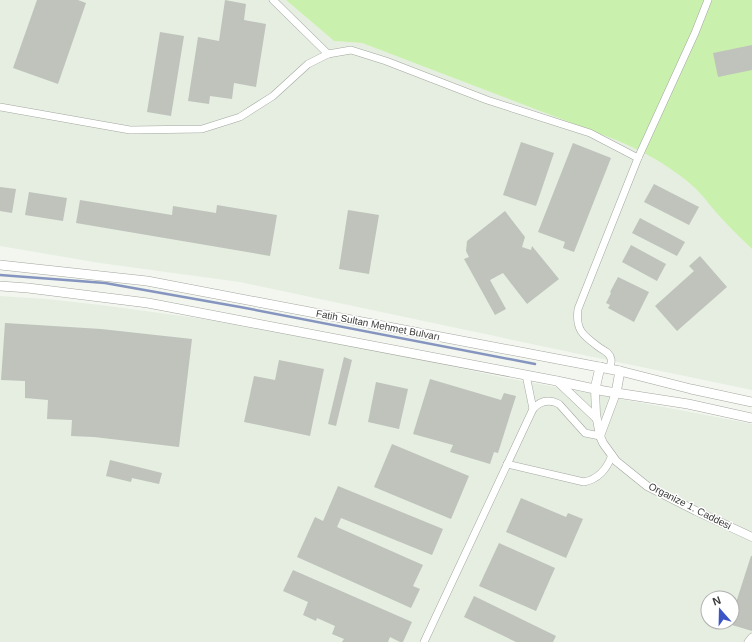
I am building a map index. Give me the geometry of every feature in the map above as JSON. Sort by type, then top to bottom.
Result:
[{"type":"main road","name":"Fatih Sultan Mehmet Bulvarı","points":[[0,265],[147,281],[605,368],[752,402]]},
{"type":"main road","points":[[0,286],[28,288],[148,303],[616,392],[688,404],[752,418]]},
{"type":"main road","points":[[595,388],[605,368]]},
{"type":"main road","points":[[616,392],[620,371]]},
{"type":"street","points":[[273,0],[328,54]]},
{"type":"street","points":[[605,368],[612,360],[606,351],[581,333],[576,317],[578,309],[638,158],[695,34],[708,0]]},
{"type":"street","points":[[0,106],[130,130],[202,130],[240,117],[273,96],[308,64],[328,54],[351,50],[386,61],[487,100],[590,133],[638,158]]},
{"type":"street","points":[[526,375],[533,409]]},
{"type":"street","points":[[558,381],[596,418]]},
{"type":"street","name":"Organize 1. Caddesi","points":[[595,388],[596,418],[600,436],[603,443],[616,461],[648,486],[696,511],[752,537]]},
{"type":"street","points":[[424,642],[533,409],[539,403],[551,401],[555,402],[559,404],[585,433],[600,436],[616,392]]},
{"type":"street","points":[[507,464],[584,482],[601,474],[608,465],[612,455]]},
{"type":"street","points":[[748,642],[752,637]]},
{"type":"shaded area","points":[[0,0],[286,0],[334,41],[362,43],[616,140],[645,153],[673,170],[696,189],[723,220],[752,249],[752,390],[240,282],[100,263],[0,246]]},
{"type":"shaded area","points":[[0,296],[101,305],[204,319],[752,424],[752,642],[0,642]]},
{"type":"green space","points":[[286,0],[752,0],[752,249],[720,217],[696,189],[668,167],[648,155],[616,140],[362,43],[334,41]]},
{"type":"building","points":[[37,0],[78,0],[86,3],[58,84],[13,68]]},
{"type":"building","points":[[225,0],[246,4],[244,20],[266,24],[256,87],[234,83],[232,99],[210,96],[209,104],[188,101],[198,37],[219,41]]},
{"type":"building","points":[[160,32],[184,36],[171,116],[147,112]]},
{"type":"building","points":[[752,45],[752,70],[718,77],[713,53]]},
{"type":"building","points":[[521,142],[554,153],[536,206],[503,195]]},
{"type":"building","points":[[573,143],[611,158],[574,252],[563,248],[565,242],[538,232]]},
{"type":"building","points":[[654,184],[699,207],[689,225],[644,202]]},
{"type":"building","points":[[0,187],[16,189],[12,213],[0,211]]},
{"type":"building","points":[[29,192],[67,198],[63,221],[25,215]]},
{"type":"building","points":[[80,200],[172,215],[173,206],[216,213],[217,205],[277,215],[270,256],[76,223]]},
{"type":"building","points":[[348,210],[379,215],[369,274],[339,269]]},
{"type":"building","points":[[505,211],[525,237],[522,247],[531,250],[532,246],[559,279],[527,304],[503,273],[490,280],[506,309],[495,315],[464,259],[469,257],[466,251],[467,241]]},
{"type":"building","points":[[640,218],[685,242],[677,256],[632,233]]},
{"type":"building","points":[[631,245],[666,264],[657,281],[622,262]]},
{"type":"building","points":[[700,256],[727,287],[677,331],[655,306],[694,271],[689,266]]},
{"type":"building","points":[[618,277],[649,292],[634,322],[608,308],[610,305],[606,303]]},
{"type":"building","points":[[5,323],[101,329],[192,339],[179,447],[94,437],[71,436],[72,420],[47,419],[48,400],[25,398],[25,381],[1,380]]},
{"type":"building","points":[[344,357],[352,360],[336,426],[328,424]]},
{"type":"building","points":[[279,360],[324,369],[310,436],[244,422],[254,376],[275,380]]},
{"type":"building","points":[[430,379],[501,400],[504,393],[516,396],[498,453],[494,452],[490,464],[450,452],[453,445],[413,434]]},
{"type":"building","points":[[376,382],[408,389],[399,429],[368,422]]},
{"type":"building","points":[[392,444],[469,476],[451,519],[374,487]]},
{"type":"building","points":[[110,460],[162,473],[159,484],[132,478],[131,482],[106,476]]},
{"type":"building","points":[[338,486],[443,529],[432,555],[341,518],[337,527],[423,565],[413,586],[420,589],[411,608],[297,557],[315,517],[323,521]]},
{"type":"building","points":[[521,498],[566,517],[568,513],[583,519],[566,558],[506,532]]},
{"type":"building","points":[[499,543],[555,568],[536,611],[479,586]]},
{"type":"building","points":[[752,556],[752,631],[740,627],[740,590]]},
{"type":"building","points":[[293,570],[412,622],[403,642],[390,637],[388,642],[342,642],[344,639],[332,634],[335,626],[317,618],[316,621],[303,615],[308,602],[283,591]]},
{"type":"building","points":[[474,596],[556,636],[553,642],[516,642],[464,617]]},
{"type":"waterway","points":[[0,275],[105,283],[240,307],[535,364]]}]
